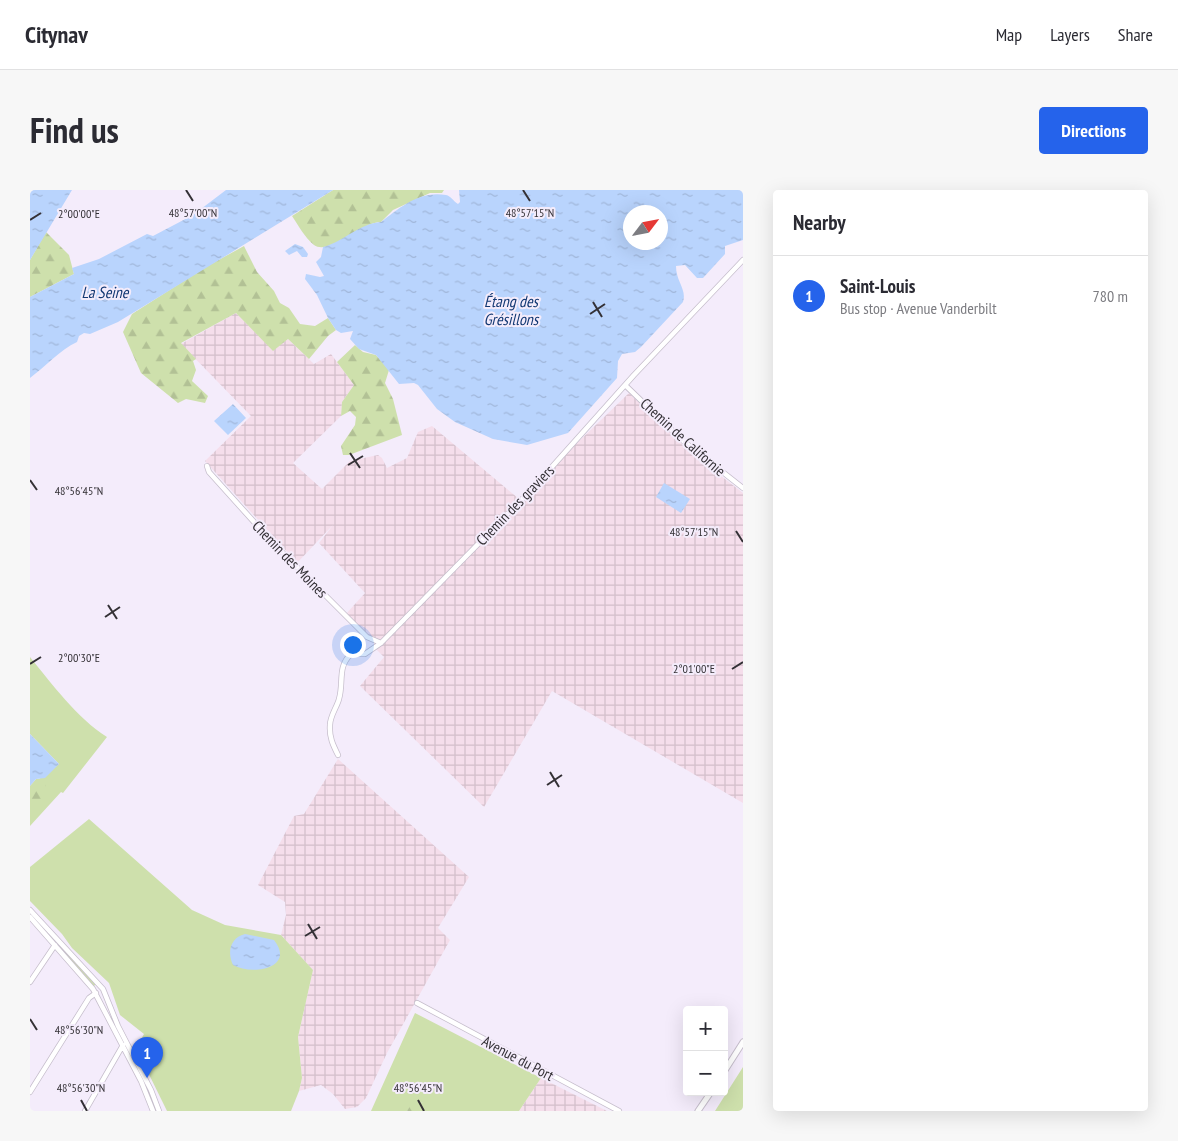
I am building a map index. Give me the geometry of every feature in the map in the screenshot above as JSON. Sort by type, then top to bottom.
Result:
[{"type":"main road","points":[[728,1066],[743,1042]]},
{"type":"main road","points":[[698,1111],[708,1096]]},
{"type":"main road","points":[[703,1111],[709,1096]]},
{"type":"street","name":"Chemin des graviers","points":[[338,755],[331,742],[330,723],[339,698],[342,666],[351,654],[365,654],[381,643],[534,487],[743,260]]},
{"type":"street","name":"Chemin de Californie","points":[[626,385],[682,440],[743,488]]},
{"type":"street","name":"Chemin des Moines","points":[[207,466],[209,472],[272,542],[367,637],[381,643]]},
{"type":"street","points":[[30,910],[103,989],[118,1026],[151,1090],[159,1111]]},
{"type":"street","points":[[31,920],[96,993],[123,1045],[152,1110]]},
{"type":"street","points":[[30,982],[55,945]]},
{"type":"street","points":[[30,1092],[89,998],[96,993]]},
{"type":"street","name":"Avenue du Port","points":[[417,1003],[620,1111]]},
{"type":"street","points":[[85,1111],[123,1045]]},
{"type":"shaded area","points":[[236,313],[273,350],[288,339],[314,364],[331,354],[354,385],[342,402],[341,416],[293,463],[322,489],[350,461],[378,455],[382,458],[387,468],[407,458],[418,432],[432,426],[519,499],[629,393],[689,451],[743,493],[743,803],[552,691],[484,807],[360,686],[384,657],[373,646],[377,643],[346,614],[365,593],[319,543],[333,525],[297,563],[205,461],[251,416],[181,344]]},
{"type":"shaded area","points":[[338,759],[469,877],[438,928],[450,940],[387,1053],[366,1098],[357,1107],[345,1109],[333,1094],[321,1085],[299,1091],[302,1078],[298,1037],[313,970],[281,935],[286,915],[285,902],[258,885],[294,816],[304,814]]},
{"type":"shaded area","points":[[541,1078],[607,1111],[519,1111]]},
{"type":"green space","points":[[333,190],[444,190],[442,193],[430,193],[393,210],[381,222],[373,223],[337,243],[320,247],[314,245],[308,239],[292,216]]},
{"type":"green space","points":[[46,232],[69,255],[74,274],[30,297],[30,260]]},
{"type":"green space","points":[[244,246],[257,272],[274,291],[280,303],[289,308],[300,324],[315,326],[328,318],[336,330],[328,336],[309,359],[288,339],[273,351],[236,313],[181,343],[196,359],[193,361],[196,370],[192,381],[208,396],[205,403],[186,399],[178,403],[141,373],[123,332],[132,314],[204,268]]},
{"type":"green space","points":[[355,345],[363,352],[376,355],[389,370],[385,383],[393,399],[402,435],[349,455],[343,455],[341,446],[355,425],[356,417],[350,411],[341,416],[342,402],[354,385],[337,362]]},
{"type":"green space","points":[[30,657],[75,710],[107,737],[63,793],[61,792],[30,826],[30,786],[59,764],[30,734]]},
{"type":"green space","points":[[45,778],[45,794],[30,816],[30,786],[36,779]]},
{"type":"green space","points":[[89,819],[192,910],[225,925],[281,935],[313,970],[298,1037],[302,1078],[291,1111],[167,1111],[136,1048],[144,1034],[120,1015],[109,983],[72,948],[62,934],[30,901],[30,867]]},
{"type":"green space","points":[[62,948],[97,983],[93,987],[60,950]]},
{"type":"green space","points":[[415,1013],[541,1078],[519,1111],[423,1111],[423,1103],[415,1101],[407,1111],[371,1111]]},
{"type":"green space","points":[[743,1067],[743,1111],[715,1111],[725,1096],[728,1096],[728,1091]]},
{"type":"green space","points":[[414,1100],[423,1103],[423,1111],[407,1111]]},
{"type":"water","points":[[30,190],[72,190],[30,260]]},
{"type":"water","name":"La Seine","points":[[226,190],[333,190],[118,322],[90,334],[84,333],[79,336],[77,342],[30,378],[30,297],[74,274],[72,268],[99,259],[147,234],[153,236],[193,215]]},
{"type":"water","name":"Étang des Grésillons","points":[[459,190],[743,190],[743,240],[725,246],[725,254],[703,278],[697,278],[685,265],[676,266],[676,272],[684,293],[683,302],[641,347],[635,352],[622,354],[618,361],[617,378],[568,433],[527,445],[493,439],[455,422],[437,409],[418,385],[414,383],[399,384],[376,355],[359,349],[350,339],[353,331],[341,333],[336,330],[317,295],[305,279],[306,274],[324,276],[316,262],[321,257],[323,247],[359,229],[381,222],[410,201],[436,194],[448,196],[458,204],[460,202]]},
{"type":"water","points":[[295,244],[303,247],[308,254],[307,257],[302,257],[297,251],[289,255],[285,251]]},
{"type":"water","points":[[233,404],[246,418],[228,435],[214,421]]},
{"type":"water","points":[[664,483],[690,499],[681,513],[656,497]]},
{"type":"water","points":[[30,734],[59,764],[45,778],[36,779],[30,786]]},
{"type":"water","points":[[245,934],[274,940],[280,957],[276,963],[269,967],[251,970],[233,965],[230,955],[231,946],[236,939]]},
{"type":"place","name":"Saint-Louis","points":[[147,1078]]}]
